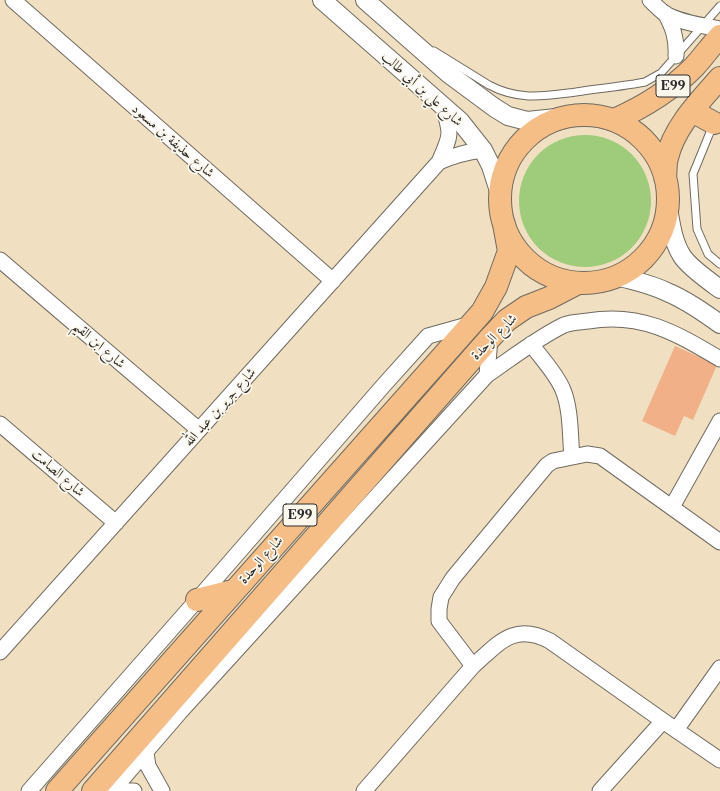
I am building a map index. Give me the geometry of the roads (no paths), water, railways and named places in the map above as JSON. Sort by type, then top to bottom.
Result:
[{"type":"main road","name":"E99","points":[[614,120],[649,103],[670,88],[695,66],[711,31]]},
{"type":"main road","name":"E99","points":[[665,177],[666,160],[672,142],[692,111],[720,78]]},
{"type":"main road","points":[[692,111],[717,119]]},
{"type":"main road","points":[[580,115],[614,120],[632,130],[647,143],[658,159],[665,177],[668,193],[668,208],[663,230],[652,249],[636,265],[617,276],[591,283],[558,279],[540,270],[524,258],[512,242],[504,224],[500,209],[500,194],[504,173],[513,153],[527,136],[546,124],[566,116],[580,115]]},
{"type":"main road","name":"شارع الوحدة","points":[[57,791],[482,312],[496,287],[509,251],[504,224]]},
{"type":"main road","name":"شارع الوحدة","points":[[93,791],[507,320],[526,307],[549,298],[578,282]]},
{"type":"main road","points":[[197,600],[233,591]]},
{"type":"main road","points":[[180,712],[186,685]]},
{"type":"street","name":"شارع حذيفة بن مسعود","points":[[13,0],[333,281]]},
{"type":"street","name":"شارع علي بن أبي طالب","points":[[322,0],[460,121],[483,150],[491,166],[500,194]]},
{"type":"street","name":"شارع علي بن أبي طالب","points":[[365,0],[461,83],[508,116],[527,121],[566,116]]},
{"type":"street","points":[[650,0],[665,13],[711,31],[720,29]]},
{"type":"street","points":[[665,13],[675,33],[676,56]]},
{"type":"street","name":"شارع جرير بن عبد الله","points":[[0,652],[439,162],[449,140],[450,128],[443,107]]},
{"type":"street","name":"شارع جرير بن عبد الله","points":[[439,162],[462,153],[483,150]]},
{"type":"street","points":[[668,208],[672,233],[683,257],[704,277],[720,289]]},
{"type":"street","name":"شارع ابن القيم","points":[[0,260],[199,430]]},
{"type":"street","points":[[617,276],[645,283],[667,291],[689,303],[720,324]]},
{"type":"street","points":[[112,791],[180,712],[487,375],[532,344],[566,325],[603,318],[633,319],[663,328],[720,359]]},
{"type":"street","points":[[29,791],[428,336],[471,324]]},
{"type":"street","points":[[487,375],[490,338]]},
{"type":"street","points":[[532,344],[553,372],[563,390],[568,412],[572,457]]},
{"type":"street","points":[[672,507],[720,421]]},
{"type":"street","name":"شارع الصامت","points":[[0,424],[116,523]]},
{"type":"street","points":[[473,666],[439,621],[441,597],[453,578],[547,465],[553,461],[588,454],[600,456],[720,542]]},
{"type":"street","points":[[364,791],[473,666],[503,640],[516,635],[528,633],[540,636],[550,641],[720,760]]},
{"type":"street","points":[[676,730],[720,668]]},
{"type":"street","points":[[600,791],[663,721]]},
{"type":"street","points":[[146,753],[148,766],[162,791]]},
{"type":"street","points":[[124,791],[134,791]]},
{"type":"lane","points":[[396,28],[498,90],[516,95],[540,97],[645,82],[661,73],[676,56],[711,31],[720,6]]},
{"type":"lane","points":[[717,119],[693,174],[697,230],[708,254],[720,264]]}]
